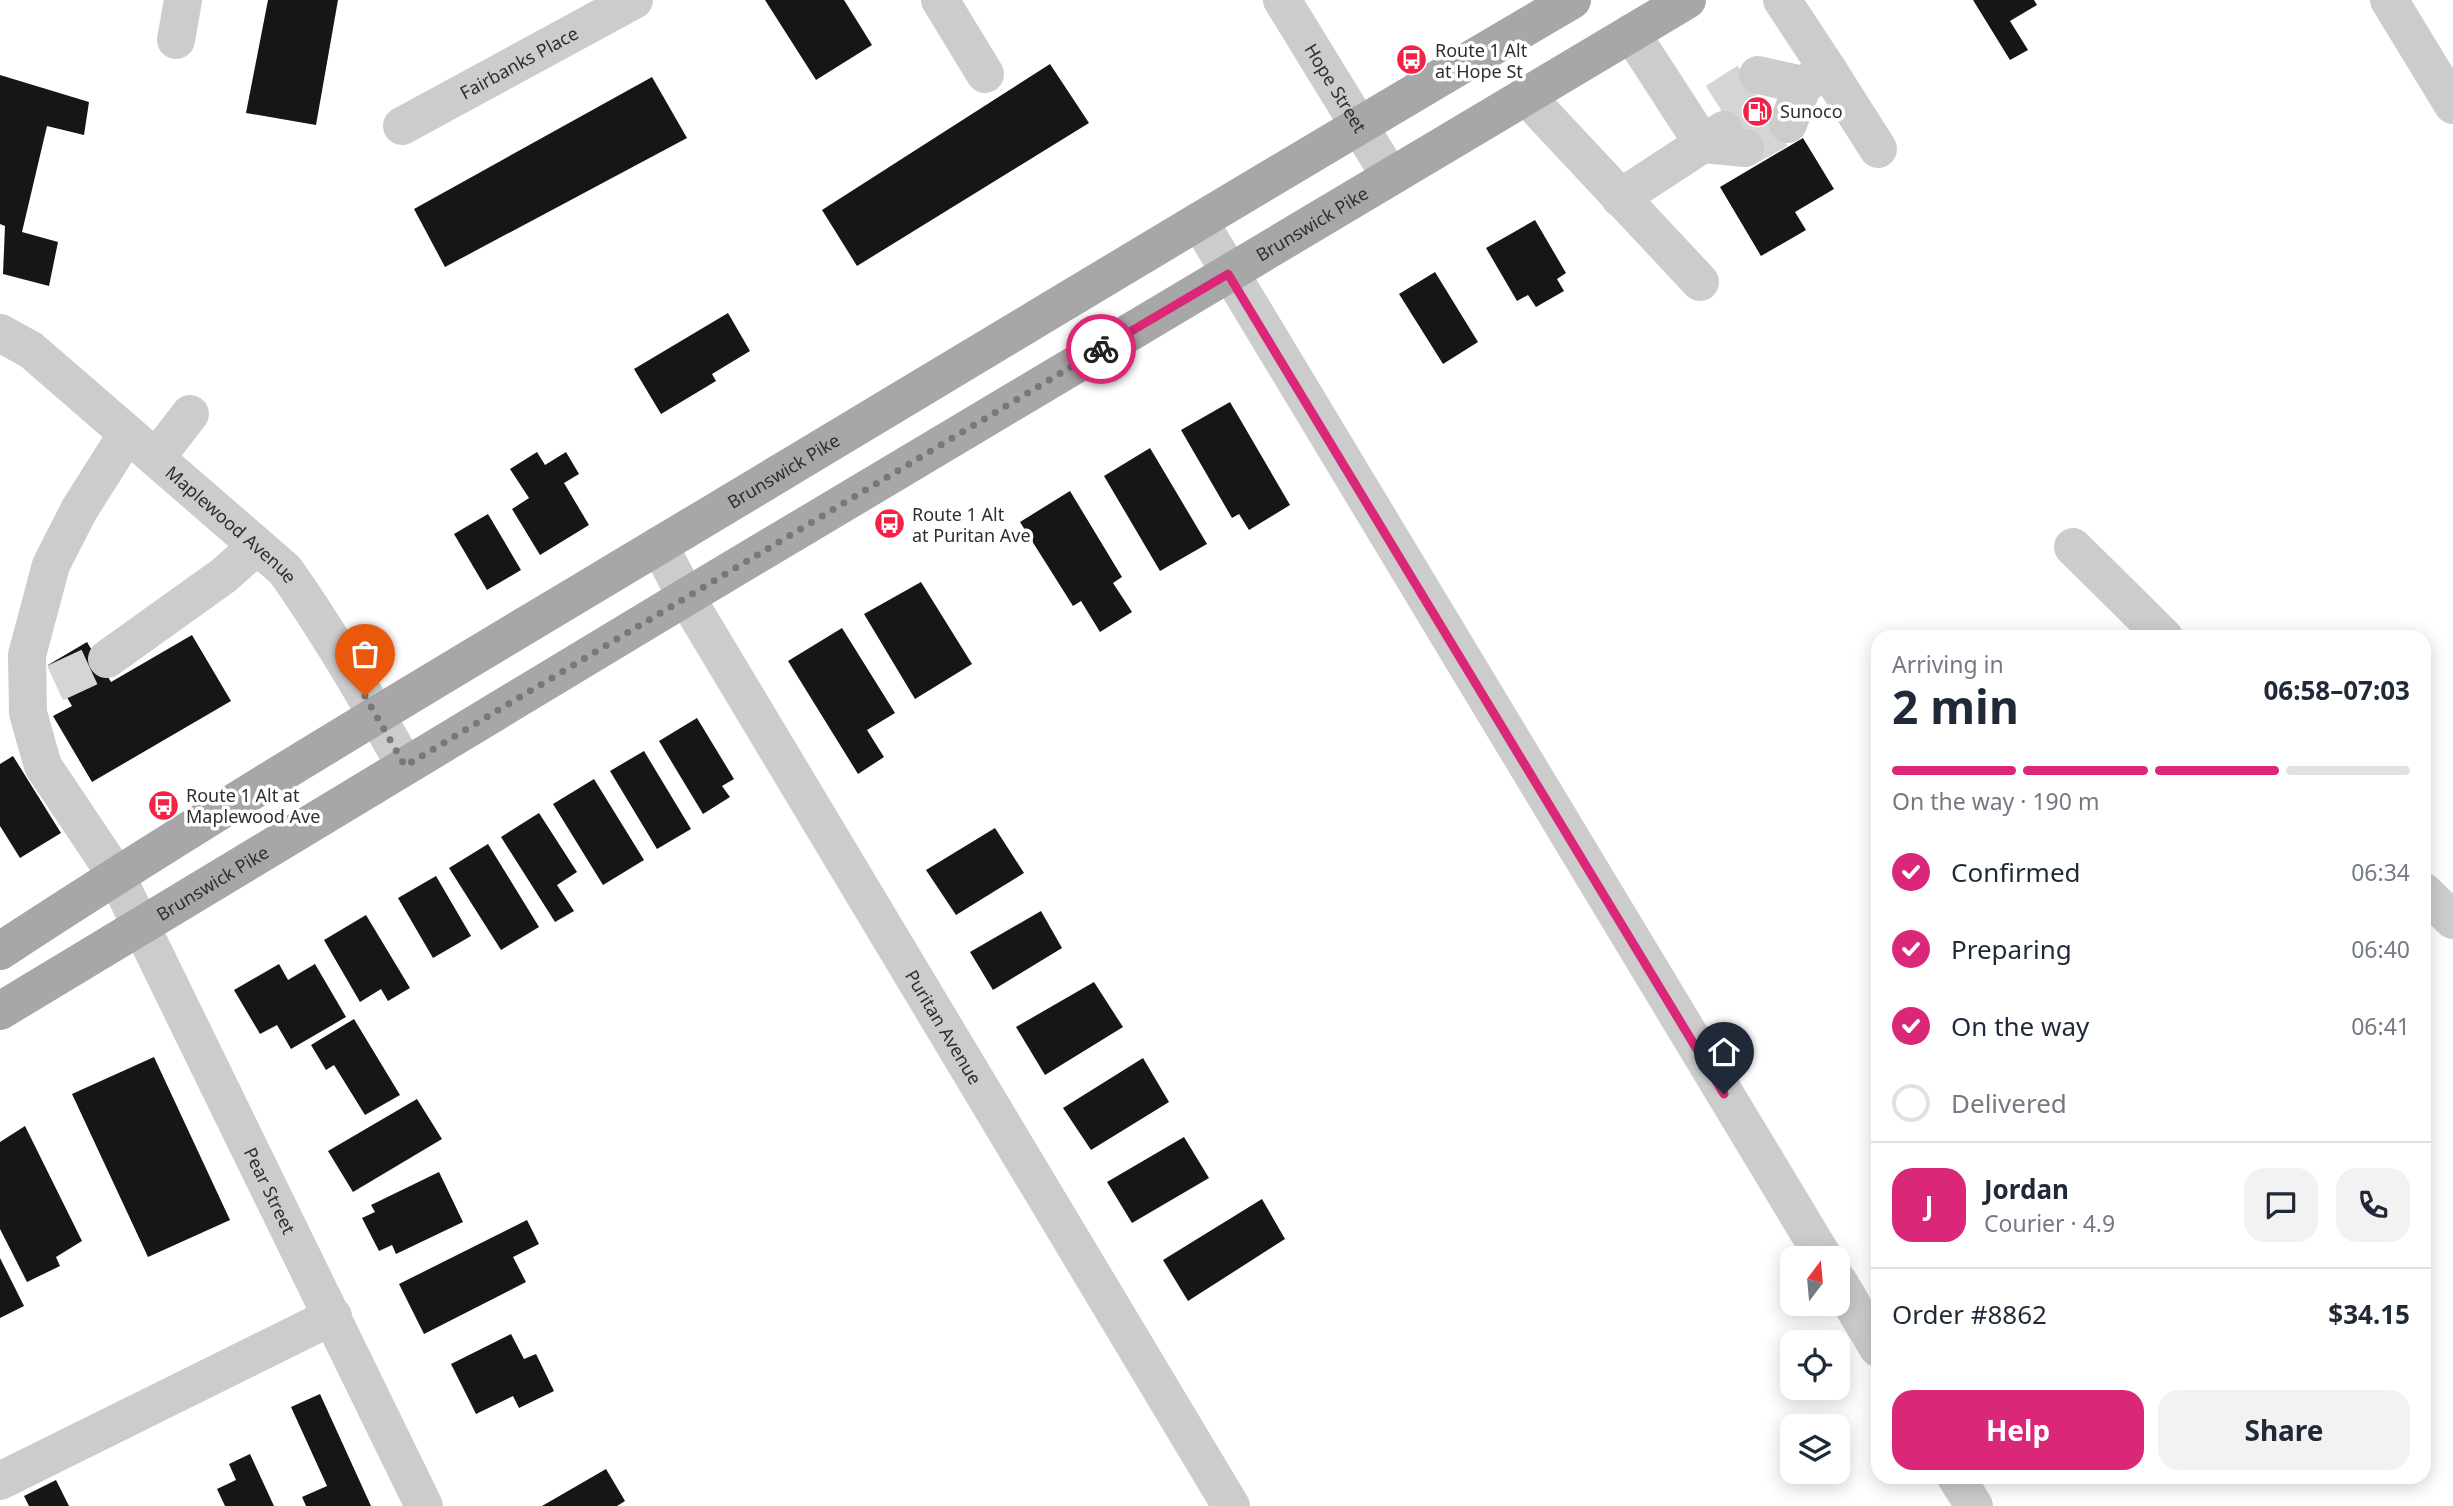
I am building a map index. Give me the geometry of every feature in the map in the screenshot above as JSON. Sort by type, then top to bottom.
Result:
[{"type":"main road","name":"Brunswick Pike","points":[[0,951],[116,875],[376,715],[1572,0]]},
{"type":"main road","name":"Brunswick Pike","points":[[0,1011],[685,597],[1687,0]]},
{"type":"street","points":[[176,40],[183,0]]},
{"type":"street","name":"Fairbanks Place","points":[[402,126],[634,0]]},
{"type":"street","points":[[940,0],[985,75]]},
{"type":"street","name":"Hope Street","points":[[1282,0],[1390,176]]},
{"type":"street","points":[[1782,0],[1790,91],[1878,149]]},
{"type":"street","points":[[2389,0],[2453,105]]},
{"type":"street","points":[[1620,198],[1724,130],[1632,33]]},
{"type":"street","points":[[1526,96],[1700,282]]},
{"type":"street","points":[[1199,221],[1228,274],[1817,1246]]},
{"type":"street","name":"Maplewood Avenue","points":[[0,332],[31,350],[285,570],[303,595],[405,766]]},
{"type":"street","points":[[156,458],[190,414]]},
{"type":"street","name":"Pear Street","points":[[127,434],[79,510],[51,565],[27,655],[28,713],[43,766],[116,875],[424,1506]]},
{"type":"street","name":"Puritan Avenue","points":[[659,545],[685,597],[1231,1506]]},
{"type":"street","points":[[107,659],[223,576],[257,546]]},
{"type":"street","points":[[2073,547],[2157,630]]},
{"type":"street","points":[[28,713],[55,683]]},
{"type":"street","points":[[2431,899],[2453,920]]},
{"type":"street","points":[[1850,1301],[1871,1336]]},
{"type":"street","points":[[0,1480],[333,1316]]},
{"type":"street","points":[[1960,1484],[1974,1506]]},
{"type":"building","points":[[268,0],[338,0],[316,125],[246,113]]},
{"type":"building","points":[[765,0],[844,0],[872,45],[816,80]]},
{"type":"building","points":[[1973,0],[2034,0],[2037,5],[2010,21],[2028,50],[2010,60]]},
{"type":"building","points":[[1050,64],[1089,123],[857,266],[822,210]]},
{"type":"building","points":[[0,75],[89,102],[84,135],[47,126],[22,232],[58,242],[49,286],[3,274],[5,226],[0,224]]},
{"type":"building","points":[[652,77],[687,138],[445,267],[414,209]]},
{"type":"building","points":[[1803,138],[1834,189],[1795,212],[1806,230],[1761,256],[1720,187]]},
{"type":"building","points":[[1535,220],[1566,273],[1557,279],[1564,291],[1536,307],[1528,295],[1517,301],[1486,248]]},
{"type":"building","points":[[1435,272],[1478,342],[1443,364],[1399,294]]},
{"type":"building","points":[[728,313],[750,351],[712,374],[716,381],[661,414],[634,369]]},
{"type":"building","points":[[1230,402],[1290,505],[1249,530],[1239,514],[1232,518],[1181,430]]},
{"type":"building","points":[[1150,448],[1207,544],[1160,571],[1104,476]]},
{"type":"building","points":[[537,452],[545,465],[566,452],[579,474],[564,483],[589,525],[540,555],[512,509],[529,498],[510,469]]},
{"type":"building","points":[[1070,491],[1122,577],[1113,583],[1132,612],[1100,632],[1081,601],[1073,606],[1020,522]]},
{"type":"building","points":[[488,514],[521,570],[487,590],[454,534]]},
{"type":"building","points":[[921,582],[972,664],[915,699],[864,614]]},
{"type":"building","points":[[842,628],[895,713],[867,730],[884,757],[858,774],[788,661]]},
{"type":"building","points":[[192,635],[231,701],[92,782],[53,716],[72,706],[48,665],[87,642],[111,682]]},
{"type":"building","points":[[697,718],[734,779],[722,786],[730,797],[703,814],[659,741]]},
{"type":"building","points":[[644,751],[691,829],[657,849],[610,771]]},
{"type":"building","points":[[13,756],[61,833],[20,858],[0,826],[0,764]]},
{"type":"building","points":[[594,779],[644,860],[603,885],[553,804]]},
{"type":"building","points":[[539,813],[577,872],[557,885],[574,911],[555,922],[501,837]]},
{"type":"building","points":[[995,828],[1024,873],[956,915],[926,870]]},
{"type":"building","points":[[488,844],[539,927],[501,950],[449,868]]},
{"type":"building","points":[[436,876],[471,936],[433,958],[398,898]]},
{"type":"building","points":[[1041,911],[1062,948],[993,990],[970,952]]},
{"type":"building","points":[[366,915],[410,988],[388,1001],[381,989],[360,1002],[324,940]]},
{"type":"building","points":[[279,964],[288,980],[315,964],[346,1017],[291,1049],[277,1025],[260,1034],[234,990]]},
{"type":"building","points":[[1094,982],[1123,1027],[1045,1075],[1016,1027]]},
{"type":"building","points":[[354,1019],[400,1095],[365,1115],[334,1065],[326,1070],[311,1045]]},
{"type":"building","points":[[154,1057],[230,1220],[148,1257],[72,1094]]},
{"type":"building","points":[[1143,1058],[1169,1102],[1091,1150],[1063,1108]]},
{"type":"building","points":[[417,1099],[442,1139],[353,1192],[328,1151]]},
{"type":"building","points":[[25,1126],[82,1241],[56,1257],[60,1266],[27,1282],[0,1229],[0,1142]]},
{"type":"building","points":[[1184,1137],[1209,1178],[1132,1223],[1107,1182]]},
{"type":"building","points":[[439,1172],[463,1222],[396,1254],[392,1245],[379,1251],[362,1218],[375,1212],[371,1205]]},
{"type":"building","points":[[1262,1199],[1285,1239],[1188,1301],[1163,1260]]},
{"type":"building","points":[[527,1220],[539,1244],[513,1257],[526,1282],[424,1334],[399,1284]]},
{"type":"building","points":[[0,1258],[24,1306],[0,1318]]},
{"type":"building","points":[[511,1334],[524,1359],[536,1354],[554,1391],[519,1408],[513,1396],[476,1414],[451,1364]]},
{"type":"building","points":[[320,1394],[371,1506],[306,1506],[302,1497],[327,1486],[291,1407]]},
{"type":"building","points":[[250,1454],[274,1506],[225,1506],[217,1489],[236,1480],[229,1464]]},
{"type":"building","points":[[606,1469],[625,1501],[617,1506],[542,1506]]},
{"type":"building","points":[[56,1480],[69,1506],[29,1506],[24,1496]]},
{"type":"tunnel","points":[[1716,102],[1758,75]]},
{"type":"tunnel","points":[[1730,126],[1774,100]]},
{"type":"tunnel","points":[[1745,148],[1788,124]]},
{"type":"tunnel","points":[[55,683],[107,659]]},
{"type":"way so far","points":[[365,696],[405,766],[1101,349]]},
{"type":"place","name":"Route 1 Alt at Hope St","points":[[1412,60]]},
{"type":"place","name":"Sunoco","points":[[1757,111]]},
{"type":"place","name":"Route 1 Alt at Puritan Ave","points":[[889,524]]},
{"type":"place","name":"Route 1 Alt at Maplewood Ave","points":[[163,805]]},
{"type":"route","points":[[1101,349],[1228,274],[1724,1094]]}]
